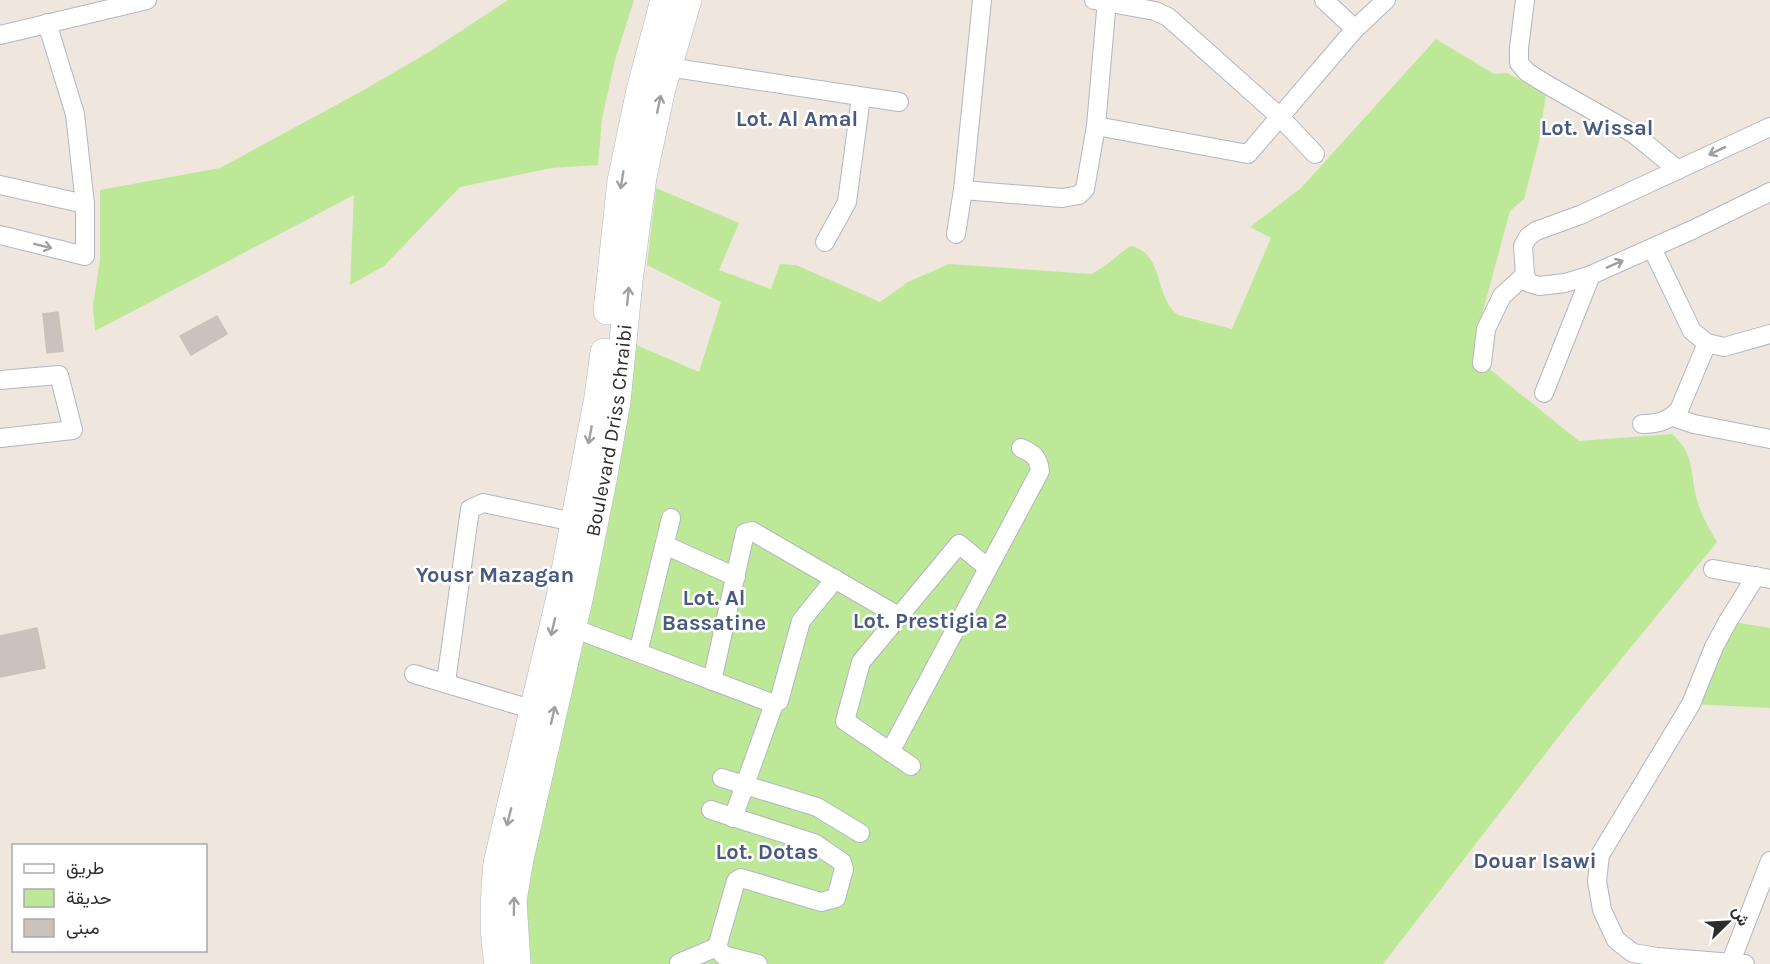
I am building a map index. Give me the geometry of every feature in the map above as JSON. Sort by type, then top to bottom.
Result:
[{"type":"main road","name":"Boulevard Driss Chraibi","points":[[612,355],[621,181],[640,90],[664,0]]},
{"type":"main road","name":"Boulevard Driss Chraibi","points":[[517,964],[513,900],[520,859],[573,628],[612,355],[643,177],[668,67],[688,0]]},
{"type":"main road","name":"Boulevard Driss Chraibi","points":[[498,964],[493,906],[497,863],[560,597],[574,522],[607,399]]},
{"type":"street","points":[[0,35],[147,0]]},
{"type":"street","points":[[956,234],[963,190],[982,0]]},
{"type":"street","points":[[963,190],[1062,198],[1079,195],[1085,189],[1096,126],[1103,0],[1168,17],[1280,117],[1315,154]]},
{"type":"street","points":[[1324,0],[1355,29]]},
{"type":"street","points":[[1096,126],[1248,154],[1355,29],[1386,0]]},
{"type":"street","points":[[1525,0],[1519,63],[1537,78],[1634,134],[1678,170]]},
{"type":"street","points":[[0,235],[85,256],[86,204],[75,114],[46,23]]},
{"type":"street","points":[[668,67],[899,102]]},
{"type":"street","points":[[825,242],[847,202],[861,97]]},
{"type":"street","points":[[1770,127],[1580,215],[1536,231],[1528,237],[1523,246],[1525,275],[1530,283],[1539,286],[1565,283],[1591,275],[1770,192]]},
{"type":"street","points":[[0,185],[86,204]]},
{"type":"street","points":[[1652,248],[1692,331],[1707,343],[1724,347],[1770,334]]},
{"type":"street","points":[[1482,363],[1486,329],[1498,304],[1502,296],[1525,275]]},
{"type":"street","points":[[1544,393],[1591,275]]},
{"type":"street","points":[[1642,424],[1658,423],[1672,417],[1679,410],[1707,343]]},
{"type":"street","points":[[0,380],[59,375],[72,430],[0,438]]},
{"type":"street","points":[[1672,417],[1694,424],[1770,439]]},
{"type":"street","points":[[890,752],[1040,471],[1039,459],[1021,448]]},
{"type":"street","points":[[446,682],[470,509],[483,503],[574,522]]},
{"type":"street","points":[[638,653],[671,518]]},
{"type":"street","points":[[712,681],[746,533],[752,531],[900,617]]},
{"type":"street","points":[[911,766],[845,721],[861,662],[958,544],[988,568]]},
{"type":"street","points":[[665,545],[735,577]]},
{"type":"street","points":[[1713,569],[1763,578],[1728,621],[1714,647],[1691,704],[1600,855],[1597,881],[1602,910],[1616,940],[1633,953],[1736,964],[1770,861]]},
{"type":"street","points":[[734,818],[774,704],[779,701],[801,621],[835,579]]},
{"type":"street","points":[[573,628],[774,704]]},
{"type":"street","points":[[414,674],[534,710]]},
{"type":"street","points":[[722,778],[817,807],[860,833]]},
{"type":"street","points":[[711,810],[814,843],[842,862],[844,869],[836,898],[830,902],[821,902],[741,878],[736,881],[717,947]]},
{"type":"street","points":[[679,963],[717,947]]},
{"type":"street","points":[[717,947],[723,955],[758,964]]},
{"type":"green space","points":[[508,0],[634,0],[615,60],[602,119],[598,165],[552,168],[460,187],[384,266],[350,285],[354,195],[95,331],[93,306],[100,259],[100,190],[220,168],[429,52]]},
{"type":"green space","points":[[1436,39],[1494,74],[1507,73],[1546,94],[1539,141],[1524,199],[1510,211],[1483,311],[1482,363],[1579,441],[1672,434],[1680,442],[1689,458],[1700,508],[1717,542],[1573,718],[1383,964],[528,964],[522,884],[634,344],[699,372],[721,302],[647,265],[656,188],[739,223],[719,270],[771,289],[780,264],[796,265],[880,302],[908,282],[949,264],[1091,274],[1131,246],[1142,251],[1149,258],[1165,298],[1178,315],[1232,329],[1271,238],[1250,227],[1301,188]]},
{"type":"green space","points":[[1728,621],[1770,628],[1770,708],[1691,704]]},
{"type":"building","points":[[58,312],[63,351],[47,353],[43,314]]},
{"type":"building","points":[[217,316],[227,334],[191,355],[180,336]]},
{"type":"building","points":[[37,628],[45,668],[0,677],[0,636]]},
{"type":"district","name":"Lot. Al Amal","points":[[797,118]]},
{"type":"district","name":"Lot. Wissal","points":[[1597,127]]},
{"type":"district","name":"Yousr Mazagan","points":[[495,574]]},
{"type":"district","name":"Lot. Al Bassatine","points":[[714,610]]},
{"type":"district","name":"Lot. Prestigia 2","points":[[930,620]]},
{"type":"district","name":"Lot. Dotas","points":[[767,851]]},
{"type":"district","name":"Douar Isawi","points":[[1535,860]]}]
